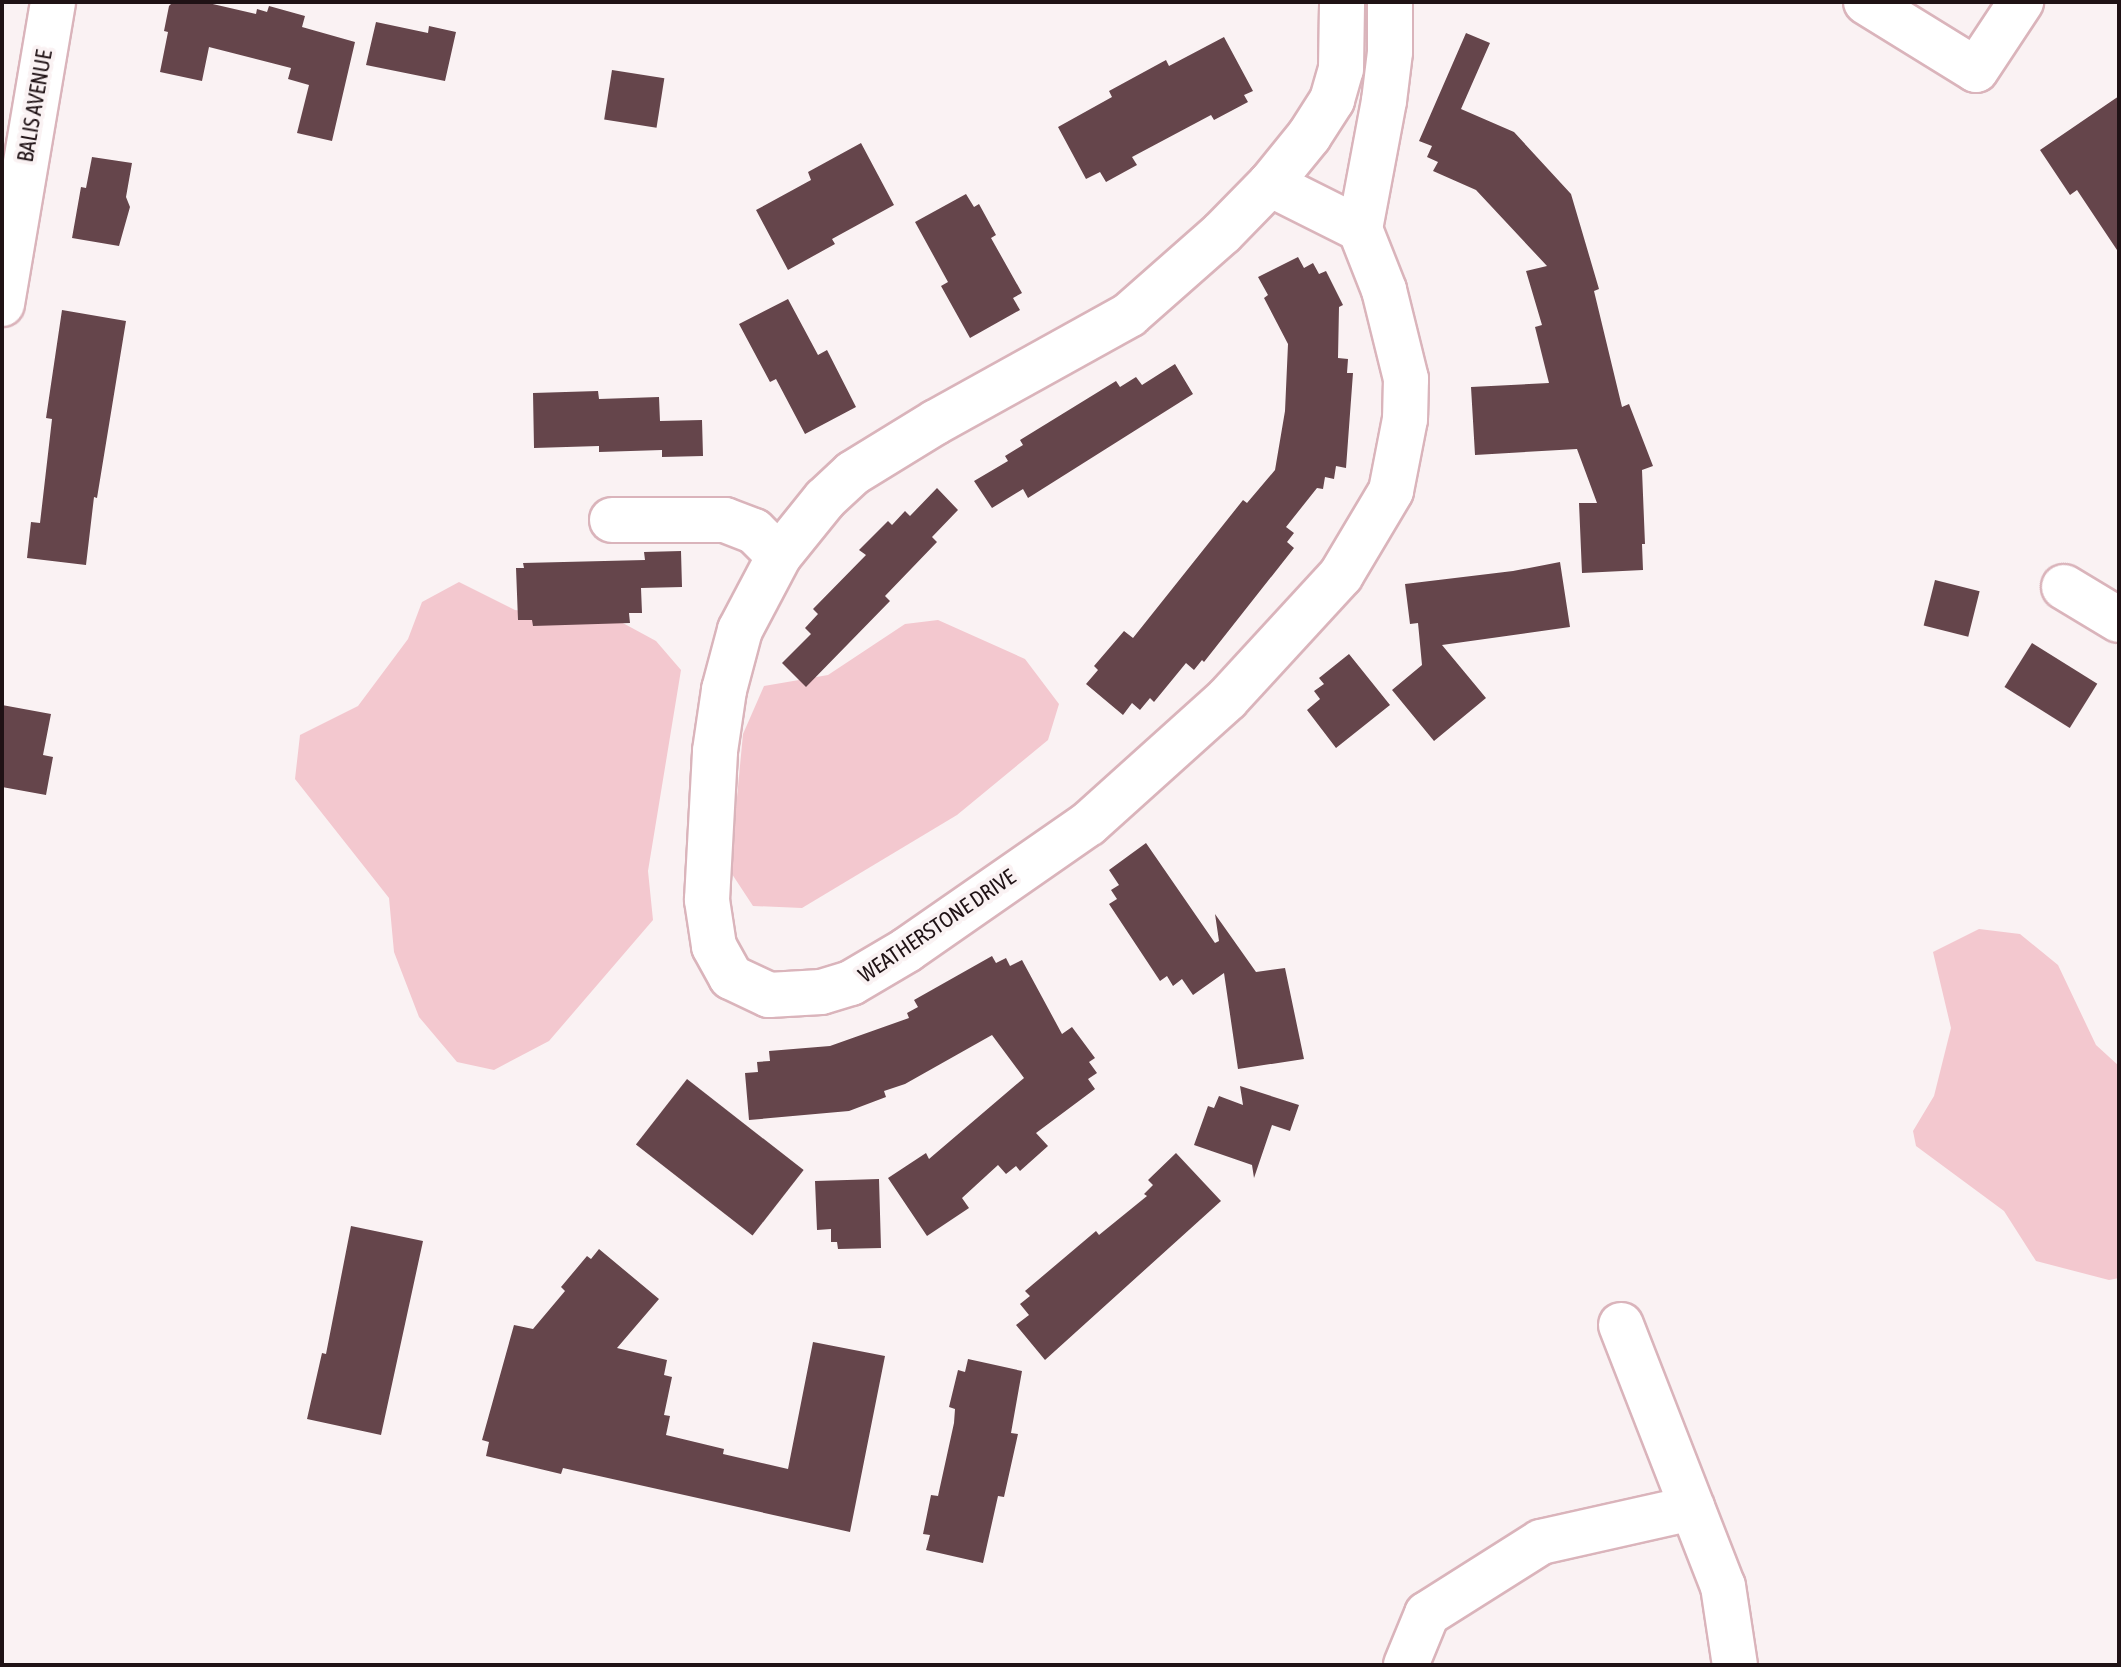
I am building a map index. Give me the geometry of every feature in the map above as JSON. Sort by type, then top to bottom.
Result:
[{"type":"street","name":"BALIS AVENUE","points":[[2,304],[53,2]]},
{"type":"street","name":"WEATHERSTONE DRIVE","points":[[1342,2],[1341,69],[1332,100],[1309,136],[1270,184],[1222,233],[1129,315],[936,422],[853,473],[825,499],[779,556],[740,630],[724,690],[715,751],[707,900],[709,929],[722,964],[731,977],[769,995],[821,992],[851,983],[907,950],[1088,824],[1227,699],[1341,575],[1391,491],[1405,419],[1406,379],[1396,332],[1360,229],[1384,101],[1390,52],[1390,2]]},
{"type":"street","points":[[1866,2],[1976,70],[2021,2]]},
{"type":"street","points":[[1270,184],[1360,229]]},
{"type":"street","points":[[612,520],[725,520],[754,531],[779,556]]},
{"type":"street","points":[[2064,587],[2119,620]]},
{"type":"street","points":[[1621,1325],[1723,1586],[1735,1665]]},
{"type":"street","points":[[1406,1665],[1427,1614],[1541,1542],[1692,1508]]},
{"type":"shaded area","points":[[459,582],[515,610],[621,622],[656,641],[681,670],[648,871],[653,920],[549,1041],[494,1070],[457,1062],[419,1017],[394,952],[389,898],[295,779],[300,735],[358,706],[408,639],[422,602]]},
{"type":"shaded area","points":[[938,620],[1025,659],[1059,704],[1048,740],[957,815],[802,908],[753,906],[730,871],[743,734],[764,686],[828,675],[905,624]]},
{"type":"shaded area","points":[[1979,929],[2020,934],[2058,965],[2096,1045],[2119,1066],[2119,1278],[2109,1280],[2036,1261],[2004,1211],[1916,1146],[1913,1131],[1934,1096],[1951,1028],[1933,952]]},
{"type":"building","points":[[173,2],[204,2],[256,14],[257,9],[267,12],[269,6],[305,16],[302,27],[355,42],[332,141],[297,133],[309,85],[288,79],[291,68],[209,47],[202,81],[160,72],[168,32],[164,31],[169,6]]},
{"type":"building","points":[[376,22],[428,33],[429,26],[456,32],[445,81],[366,65]]},
{"type":"building","points":[[1466,33],[1490,43],[1461,109],[1514,132],[1571,194],[1599,289],[1594,291],[1622,407],[1629,404],[1653,466],[1642,470],[1643,570],[1582,573],[1579,503],[1597,503],[1577,449],[1475,455],[1471,387],[1549,383],[1535,327],[1542,325],[1526,271],[1547,266],[1476,190],[1433,171],[1438,162],[1427,157],[1432,146],[1419,141]]},
{"type":"building","points":[[1224,37],[1253,91],[1244,95],[1248,102],[1214,120],[1211,115],[1132,157],[1137,165],[1106,182],[1100,172],[1086,179],[1058,127],[1112,97],[1109,91],[1166,60],[1169,66]]},
{"type":"building","points":[[612,70],[664,78],[657,128],[604,119]]},
{"type":"building","points":[[2119,96],[2119,253],[2077,190],[2070,195],[2040,150]]},
{"type":"building","points":[[861,143],[894,205],[832,239],[835,244],[788,270],[756,210],[811,180],[808,172]]},
{"type":"building","points":[[92,157],[132,163],[126,197],[130,207],[119,246],[72,238],[81,187],[86,188]]},
{"type":"building","points":[[966,194],[974,207],[979,204],[996,235],[991,238],[1022,293],[1013,298],[1020,310],[970,338],[941,286],[948,282],[915,222]]},
{"type":"building","points":[[1298,257],[1304,268],[1313,263],[1319,274],[1326,271],[1343,305],[1339,307],[1338,358],[1348,359],[1347,373],[1353,373],[1346,468],[1336,466],[1334,479],[1325,477],[1323,489],[1317,488],[1286,527],[1294,533],[1287,542],[1294,548],[1204,662],[1202,660],[1194,670],[1186,663],[1154,702],[1150,698],[1140,710],[1132,703],[1123,715],[1086,684],[1098,670],[1094,666],[1124,631],[1133,638],[1243,500],[1247,503],[1275,470],[1285,411],[1288,344],[1264,298],[1268,295],[1258,277]]},
{"type":"building","points":[[788,299],[818,355],[827,350],[856,407],[805,434],[776,379],[770,382],[739,324]]},
{"type":"building","points":[[62,310],[126,321],[97,498],[94,497],[86,565],[27,558],[31,522],[40,523],[52,419],[46,418]]},
{"type":"building","points":[[1175,364],[1193,394],[1028,498],[1023,489],[992,508],[974,481],[1008,461],[1005,456],[1023,445],[1020,440],[1116,381],[1120,387],[1136,377],[1142,385]]},
{"type":"building","points":[[598,391],[599,399],[659,397],[660,421],[702,420],[703,456],[662,457],[662,450],[599,452],[599,446],[534,448],[533,393]]},
{"type":"building","points":[[937,488],[958,510],[932,537],[937,542],[885,596],[890,601],[806,687],[782,663],[811,634],[805,628],[818,614],[813,609],[866,555],[859,550],[888,521],[892,525],[905,511],[910,516]]},
{"type":"building","points":[[681,551],[682,587],[641,588],[642,613],[629,613],[630,623],[533,626],[532,620],[518,620],[516,568],[524,568],[523,563],[645,560],[644,552]]},
{"type":"building","points":[[1560,562],[1570,627],[1442,645],[1486,698],[1434,741],[1392,690],[1422,665],[1418,623],[1410,624],[1405,584]]},
{"type":"building","points":[[1935,580],[1980,591],[1968,637],[1924,626]]},
{"type":"building","points":[[2032,643],[2097,684],[2070,728],[2004,687]]},
{"type":"building","points":[[1349,654],[1390,705],[1336,748],[1307,710],[1320,699],[1314,691],[1324,684],[1319,678]]},
{"type":"building","points":[[2,705],[51,714],[43,755],[53,757],[46,795],[2,787]]},
{"type":"building","points":[[1146,843],[1215,943],[1219,941],[1215,914],[1256,972],[1285,968],[1304,1059],[1238,1069],[1224,973],[1193,995],[1182,979],[1173,986],[1167,976],[1160,981],[1109,904],[1117,899],[1111,890],[1119,885],[1109,870]]},
{"type":"building","points":[[992,956],[996,963],[1006,958],[1010,966],[1022,960],[1062,1034],[1072,1027],[1095,1058],[1089,1062],[1097,1073],[1088,1079],[1095,1089],[1036,1133],[1048,1146],[1020,1171],[1016,1166],[1006,1174],[998,1165],[962,1198],[969,1208],[927,1236],[888,1178],[926,1153],[929,1159],[1024,1078],[992,1035],[905,1084],[884,1091],[886,1097],[849,1111],[749,1120],[745,1073],[758,1072],[757,1062],[770,1061],[769,1051],[830,1046],[909,1018],[907,1013],[918,1007],[914,1000]]},
{"type":"building","points":[[687,1079],[804,1170],[753,1236],[636,1144]]},
{"type":"building","points":[[1240,1086],[1299,1105],[1290,1131],[1272,1125],[1254,1178],[1252,1165],[1194,1145],[1208,1106],[1214,1108],[1219,1096],[1243,1105]]},
{"type":"building","points":[[1176,1153],[1221,1201],[1045,1360],[1016,1325],[1029,1315],[1020,1304],[1030,1296],[1025,1291],[1096,1231],[1099,1235],[1147,1196],[1144,1194],[1153,1185],[1148,1180]]},
{"type":"building","points":[[879,1179],[881,1248],[838,1249],[837,1242],[831,1242],[831,1229],[817,1230],[815,1181]]},
{"type":"building","points":[[351,1226],[423,1241],[381,1435],[307,1419],[322,1353],[326,1354]]},
{"type":"building","points":[[599,1249],[659,1299],[617,1348],[667,1360],[664,1375],[672,1377],[664,1415],[670,1416],[666,1435],[724,1449],[723,1454],[788,1469],[813,1342],[885,1356],[850,1532],[563,1468],[561,1474],[486,1456],[489,1442],[482,1440],[514,1325],[533,1329],[565,1291],[561,1287],[587,1256],[591,1259]]},
{"type":"building","points":[[968,1359],[1022,1371],[1011,1433],[1018,1434],[1004,1497],[998,1496],[983,1563],[926,1550],[930,1535],[923,1534],[931,1495],[938,1496],[954,1423],[955,1409],[949,1407],[958,1370],[965,1372]]}]
